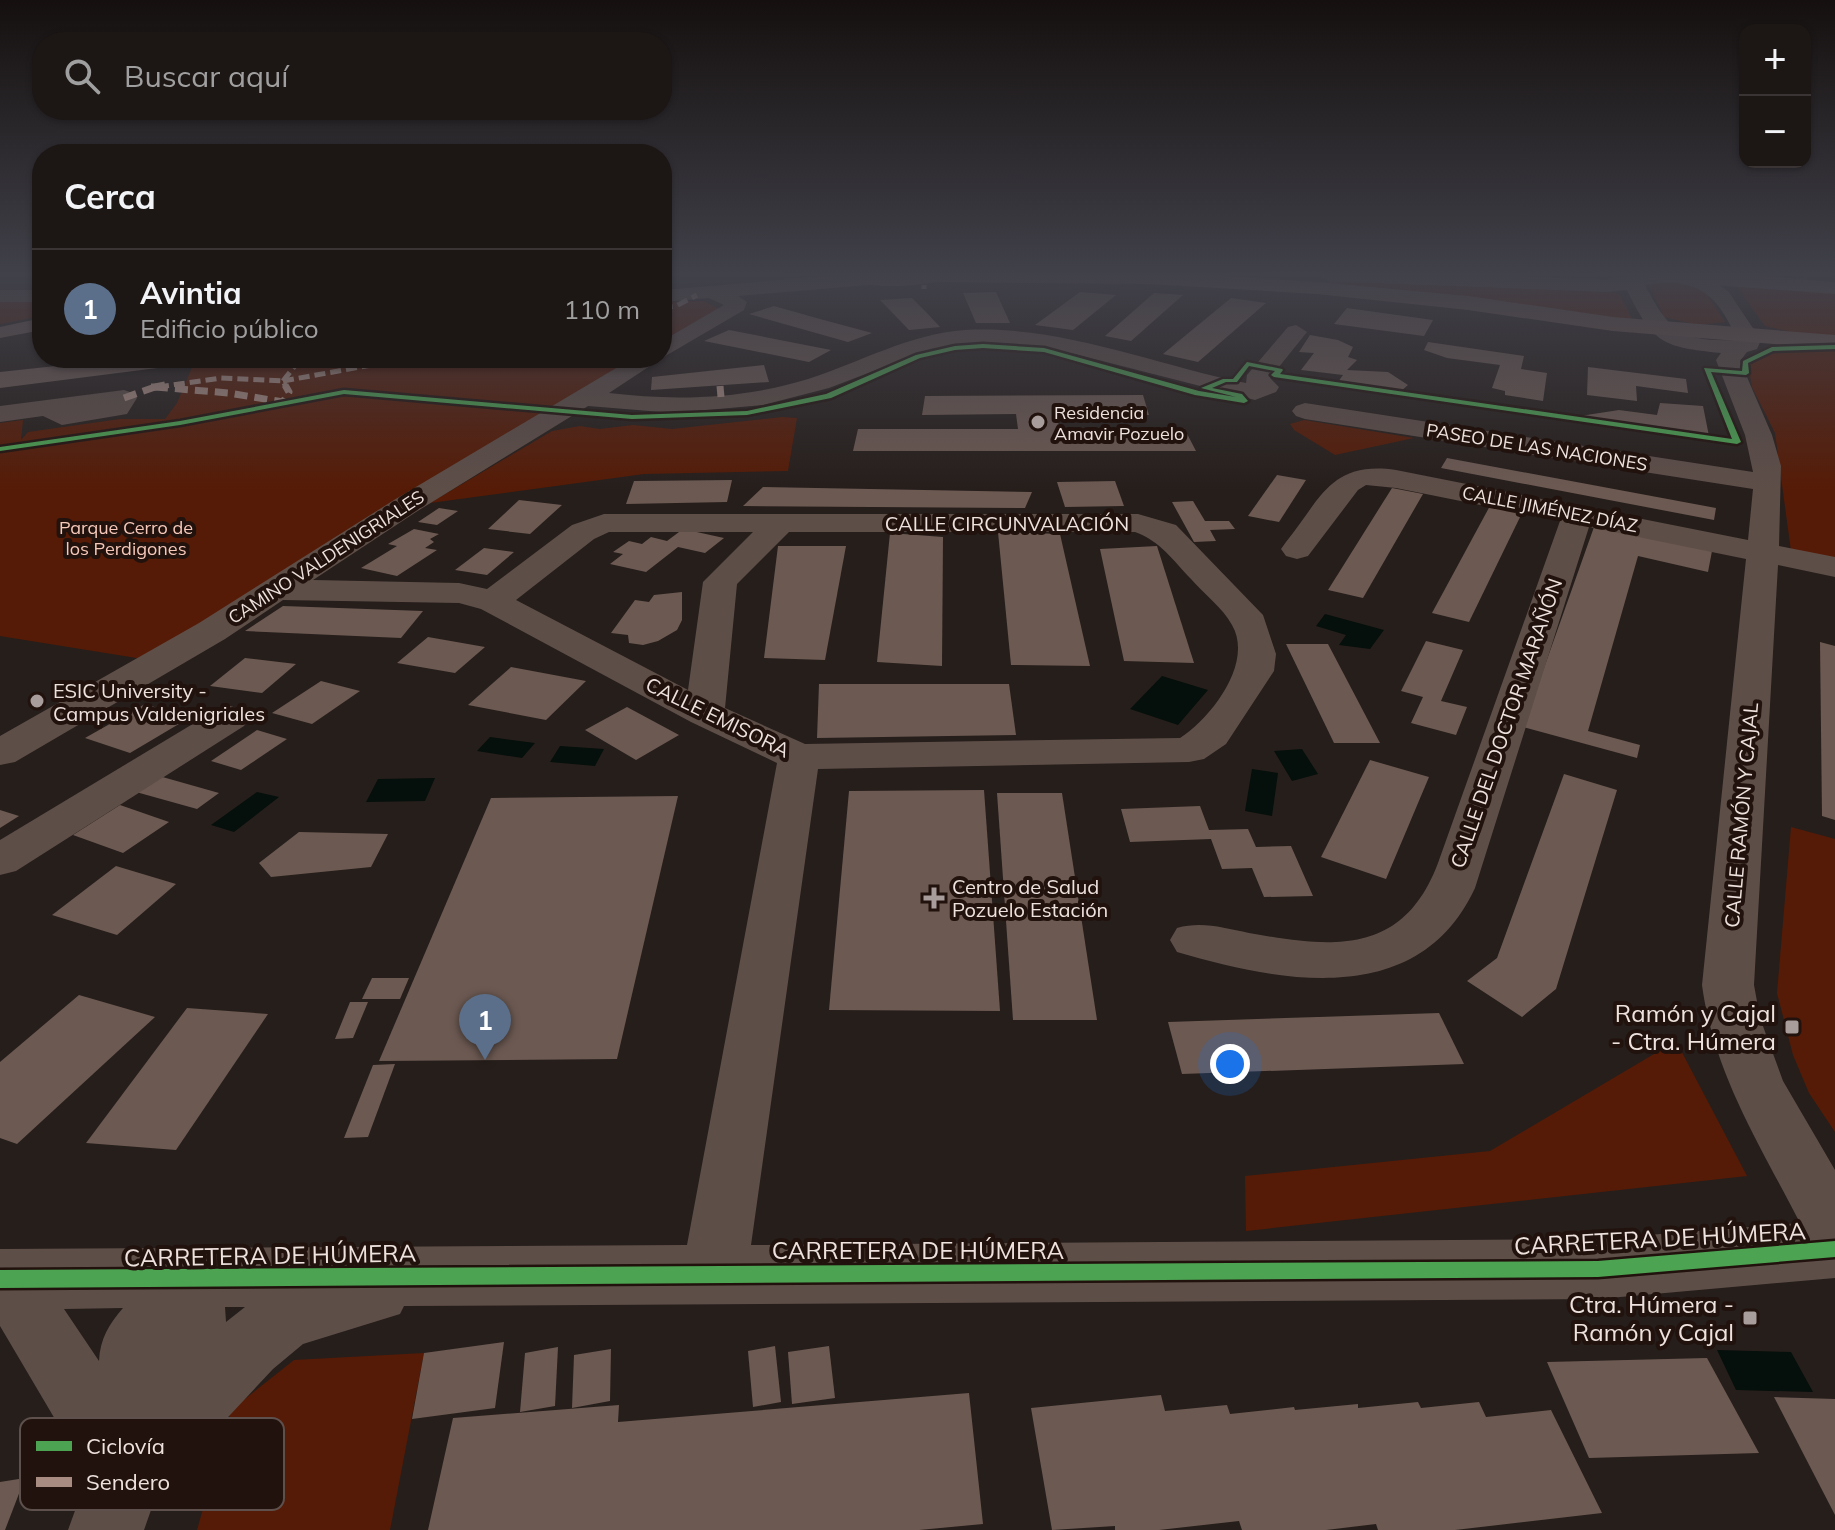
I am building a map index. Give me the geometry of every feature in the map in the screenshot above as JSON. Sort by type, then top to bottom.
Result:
[{"type":"main road","points":[[1709,346],[1741,356],[1805,346]]},
{"type":"street","name":"PASEO DE LAS NACIONES","points":[[585,398],[664,405],[763,398],[820,382],[911,346]]},
{"type":"street","name":"PASEO DE LAS NACIONES","points":[[1080,346],[1182,376],[1261,389],[1257,397],[1269,406],[1313,401],[1768,471]]},
{"type":"street","points":[[1261,389],[1256,380],[1284,346]]},
{"type":"street","name":"CALLE RAMÓN Y CAJAL","points":[[1689,346],[1704,355],[1741,356],[1768,471],[1728,995],[1750,1075],[1835,1227]]},
{"type":"street","points":[[1738,346],[1741,356]]},
{"type":"street","name":"CAMINO VALDENIGRIALES","points":[[0,753],[278,590],[405,506],[634,368]]},
{"type":"street","points":[[0,414],[47,407]]},
{"type":"street","name":"CALLE JIMÉNEZ DÍAZ","points":[[1297,549],[1348,484],[1354,478],[1365,476],[1396,479],[1835,567]]},
{"type":"street","name":"CALLE DEL DOCTOR MARAÑÓN","points":[[1195,940],[1302,959],[1362,959],[1397,946],[1431,920],[1448,894],[1504,742],[1531,646],[1577,515]]},
{"type":"street","name":"CALLE CIRCUNVALACIÓN","points":[[493,601],[583,532],[604,523],[1138,523],[1165,532],[1250,623],[1258,654],[1255,671],[1212,735],[1189,750],[799,757]]},
{"type":"street","points":[[705,714],[720,582],[781,523]]},
{"type":"street","name":"CALLE EMISORA","points":[[278,590],[459,593],[493,601],[705,714],[799,757],[714,1273]]},
{"type":"street","points":[[0,860],[230,718]]},
{"type":"street","name":"CARRETERA DE HÚMERA","points":[[4,1279],[1598,1269],[1835,1249]]},
{"type":"street","points":[[187,1418],[249,1346],[279,1322],[314,1308],[438,1276]]},
{"type":"street","points":[[157,1418],[193,1347],[191,1278]]},
{"type":"street","points":[[4,1279],[74,1418]]},
{"type":"green space","points":[[1835,348],[1835,559],[1791,551],[1775,433],[1752,387],[1748,363],[1775,350]]},
{"type":"green space","name":"Parque Cerro de los Perdigones","points":[[192,368],[624,368],[149,660],[0,636],[0,423],[23,420],[21,440],[28,432],[120,419],[165,419],[177,403]]},
{"type":"green space","points":[[797,418],[788,471],[644,474],[430,503],[552,431],[580,426],[600,429],[633,425],[672,429]]},
{"type":"green space","points":[[1304,420],[1414,438],[1335,455],[1294,430],[1290,424]]},
{"type":"green space","points":[[1791,827],[1835,839],[1835,1132],[1809,1093],[1793,1055],[1777,993]]},
{"type":"green space","points":[[1676,1041],[1747,1176],[1246,1231],[1245,1176],[1490,1151]]},
{"type":"green space","points":[[424,1353],[390,1530],[197,1530],[203,1510],[284,1510],[284,1418],[229,1418],[231,1410],[294,1360]]},
{"type":"shaded area","points":[[1325,614],[1384,630],[1370,649],[1339,645],[1346,635],[1316,626]]},
{"type":"shaded area","points":[[1162,676],[1208,690],[1178,725],[1130,709]]},
{"type":"shaded area","points":[[490,737],[535,743],[522,758],[477,751]]},
{"type":"shaded area","points":[[560,746],[604,749],[595,766],[550,762]]},
{"type":"shaded area","points":[[1302,749],[1318,774],[1292,781],[1274,751]]},
{"type":"shaded area","points":[[1252,769],[1278,773],[1272,816],[1245,811]]},
{"type":"shaded area","points":[[435,778],[425,801],[366,802],[378,779]]},
{"type":"shaded area","points":[[257,792],[279,797],[234,832],[211,825]]},
{"type":"shaded area","points":[[1717,1350],[1791,1352],[1813,1392],[1736,1390]]},
{"type":"building","points":[[731,346],[813,346],[831,350],[809,362]]},
{"type":"building","points":[[1172,346],[1216,346],[1198,362],[1163,354]]},
{"type":"building","points":[[1303,346],[1352,346],[1348,357],[1357,360],[1347,370],[1388,372],[1408,385],[1401,391],[1338,382],[1343,375],[1301,370],[1314,353],[1299,352]]},
{"type":"building","points":[[1426,346],[1458,346],[1524,356],[1521,369],[1547,373],[1543,401],[1505,395],[1505,391],[1492,388],[1500,365],[1447,358],[1424,350]]},
{"type":"building","points":[[764,365],[769,382],[651,390],[652,377]]},
{"type":"building","points":[[1588,367],[1686,379],[1688,393],[1636,386],[1637,401],[1587,395]]},
{"type":"building","points":[[37,368],[157,368],[0,388],[0,372]]},
{"type":"building","name":"Residencia Amavir Pozuelo","points":[[1143,395],[1149,415],[1055,415],[1061,430],[1184,428],[1196,451],[853,451],[858,429],[1018,429],[1016,414],[922,415],[925,396]]},
{"type":"building","points":[[1660,403],[1703,406],[1709,436],[1580,416],[1619,410],[1657,415]]},
{"type":"building","points":[[1447,458],[1716,508],[1714,520],[1441,468]]},
{"type":"building","points":[[1277,475],[1306,480],[1279,522],[1248,516]]},
{"type":"building","points":[[732,480],[727,502],[626,504],[634,481]]},
{"type":"building","points":[[1115,481],[1124,506],[1065,507],[1057,482]]},
{"type":"building","points":[[763,487],[1032,492],[1025,508],[743,506]]},
{"type":"building","points":[[1392,488],[1423,494],[1363,598],[1328,590]]},
{"type":"building","points":[[519,500],[562,505],[530,534],[488,529]]},
{"type":"building","points":[[1193,501],[1205,521],[1229,521],[1235,529],[1210,530],[1216,541],[1194,542],[1172,502]]},
{"type":"building","points":[[1491,504],[1523,511],[1469,622],[1432,613]]},
{"type":"building","points":[[439,508],[458,511],[437,525],[418,522]]},
{"type":"building","points":[[1594,527],[1712,551],[1708,572],[1638,556],[1588,731],[1640,745],[1637,758],[1523,727]]},
{"type":"building","points":[[414,529],[439,534],[430,539],[434,542],[425,548],[437,550],[397,576],[361,568],[397,546],[388,544]]},
{"type":"building","points":[[683,529],[724,538],[705,553],[678,547],[646,572],[610,564],[623,554],[613,552],[629,541],[642,544],[651,537],[667,541]]},
{"type":"building","points":[[998,532],[1060,534],[1090,666],[1011,665]]},
{"type":"building","points":[[890,533],[943,537],[942,666],[877,662]]},
{"type":"building","points":[[778,546],[846,546],[825,660],[764,658]]},
{"type":"building","points":[[1157,546],[1194,663],[1124,661],[1100,549]]},
{"type":"building","points":[[484,548],[514,552],[487,575],[455,570]]},
{"type":"building","points":[[682,592],[682,620],[677,630],[658,641],[643,645],[629,643],[628,635],[611,633],[635,600],[649,602],[654,595]]},
{"type":"building","points":[[283,606],[423,611],[401,638],[245,631]]},
{"type":"building","points":[[428,637],[485,647],[455,673],[397,663]]},
{"type":"building","points":[[1426,641],[1463,650],[1441,701],[1467,707],[1456,735],[1411,723],[1423,697],[1401,691]]},
{"type":"building","points":[[1820,642],[1835,646],[1835,820],[1822,816]]},
{"type":"building","points":[[1286,644],[1328,644],[1380,743],[1334,743]]},
{"type":"building","points":[[245,658],[296,664],[262,693],[210,686]]},
{"type":"building","points":[[511,667],[586,681],[546,720],[468,705]]},
{"type":"building","points":[[321,681],[360,691],[312,724],[272,713]]},
{"type":"building","points":[[819,684],[1009,684],[1016,735],[817,738]]},
{"type":"building","points":[[145,704],[189,718],[130,753],[85,738]]},
{"type":"building","points":[[627,707],[679,735],[636,760],[585,730]]},
{"type":"building","points":[[257,730],[287,739],[241,770],[211,761]]},
{"type":"building","points":[[1370,760],[1429,777],[1386,879],[1321,857]]},
{"type":"building","points":[[1564,774],[1617,790],[1556,989],[1522,1017],[1467,981],[1497,958]]},
{"type":"building","points":[[159,776],[219,793],[197,809],[136,792]]},
{"type":"building","points":[[984,790],[1000,1011],[829,1010],[849,791]]},
{"type":"building","points":[[997,793],[1062,793],[1097,1020],[1013,1020]]},
{"type":"building","points":[[678,796],[617,1059],[379,1061],[491,798]]},
{"type":"building","points":[[120,805],[169,822],[123,853],[73,835]]},
{"type":"building","points":[[1200,806],[1209,830],[1248,829],[1256,847],[1291,846],[1313,896],[1264,897],[1252,868],[1222,869],[1211,839],[1130,842],[1121,809]]},
{"type":"building","points":[[0,810],[19,816],[0,828]]},
{"type":"building","points":[[299,832],[388,834],[371,867],[271,877],[259,863]]},
{"type":"building","points":[[116,866],[176,884],[117,935],[52,915]]},
{"type":"building","points":[[372,978],[409,978],[400,999],[362,999]]},
{"type":"building","points":[[79,995],[155,1017],[17,1144],[0,1138],[0,1062]]},
{"type":"building","points":[[350,1002],[368,1002],[353,1038],[335,1039]]},
{"type":"building","points":[[187,1008],[268,1014],[176,1150],[86,1143]]},
{"type":"building","points":[[1439,1013],[1464,1064],[1182,1074],[1168,1022]]},
{"type":"building","points":[[395,1064],[368,1137],[344,1138],[373,1065]]},
{"type":"building","points":[[504,1342],[495,1408],[412,1419],[424,1353]]},
{"type":"building","points":[[775,1346],[781,1402],[753,1407],[748,1351]]},
{"type":"building","points":[[829,1346],[835,1398],[792,1404],[788,1352]]},
{"type":"building","points":[[558,1347],[555,1406],[520,1412],[525,1353]]},
{"type":"building","points":[[611,1349],[610,1401],[572,1408],[574,1355]]},
{"type":"building","points":[[1707,1358],[1759,1453],[1589,1458],[1547,1362]]},
{"type":"building","points":[[969,1393],[983,1524],[919,1530],[428,1530],[453,1418],[619,1405],[618,1422]]},
{"type":"building","points":[[1161,1395],[1165,1411],[1227,1405],[1230,1414],[1294,1407],[1295,1410],[1358,1404],[1358,1408],[1418,1402],[1421,1408],[1479,1402],[1486,1417],[1551,1410],[1602,1513],[1455,1530],[1378,1530],[1376,1524],[1326,1530],[1242,1530],[1239,1521],[1159,1530],[1115,1530],[1115,1526],[1052,1530],[1031,1408]]},
{"type":"building","points":[[1774,1397],[1835,1399],[1835,1515]]},
{"type":"building","points":[[20,1479],[20,1491],[5,1530],[0,1530],[0,1482]]},
{"type":"marked path","points":[[283,381],[293,368]]},
{"type":"marked path","points":[[283,381],[355,368]]},
{"type":"marked path","points":[[124,398],[145,390],[164,385],[183,381],[221,378],[283,381],[289,392],[283,402],[229,393],[151,387]]},
{"type":"marked path","points":[[720,386],[721,397]]},
{"type":"cycle path","points":[[0,449],[180,423],[344,392],[632,417],[747,413],[828,396],[918,356],[977,346]]},
{"type":"cycle path","points":[[989,346],[1044,350],[1198,393],[1244,401],[1239,396],[1205,388],[1225,380],[1235,381],[1247,364],[1280,370],[1274,375],[1737,442]]},
{"type":"cycle path","points":[[1737,442],[1706,369],[1746,373],[1745,362],[1772,349],[1835,347]]},
{"type":"cycle path","points":[[0,1279],[1598,1269],[1835,1249]]},
{"type":"place","name":"Residencia Amavir Pozuelo","points":[[1038,422]]},
{"type":"place","name":"ESIC University - Campus Valdenigriales","points":[[37,701]]},
{"type":"place","name":"Centro de Salud Pozuelo Estación","points":[[934,898]]},
{"type":"place","name":"Ramón y Cajal - Ctra. Húmera","points":[[1792,1027]]},
{"type":"place","name":"Avintia","points":[[485,1060]]},
{"type":"place","name":"Ctra. Húmera - Ramón y Cajal","points":[[1750,1318]]}]
